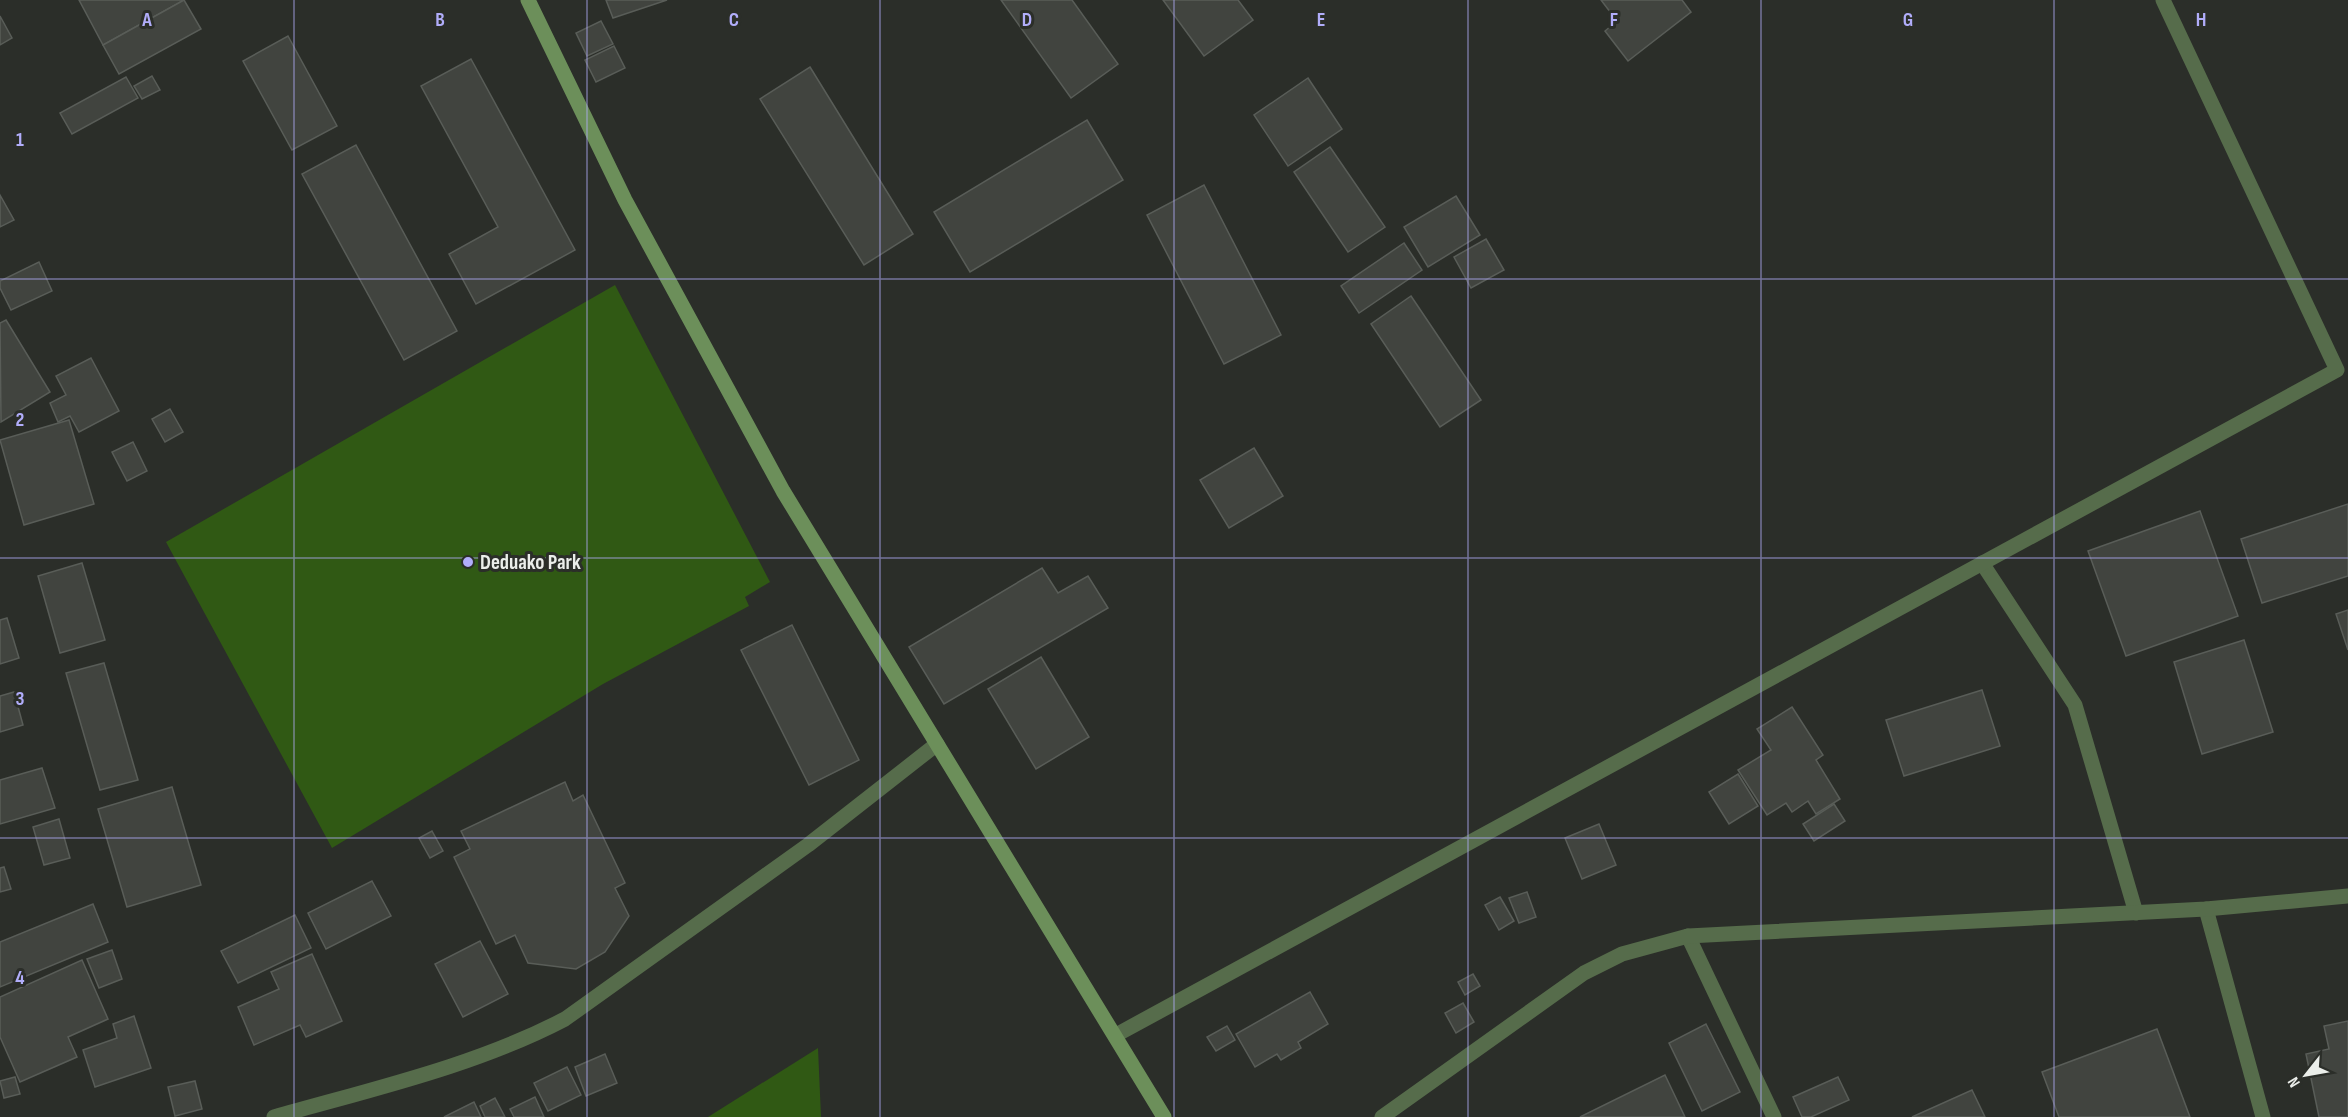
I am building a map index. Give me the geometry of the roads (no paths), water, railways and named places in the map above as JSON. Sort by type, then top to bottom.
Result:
[{"type":"street","points":[[528,0],[625,200],[783,491],[1164,1117]]},
{"type":"street","points":[[1116,1035],[2343,368],[2163,0]]},
{"type":"street","points":[[1982,563],[2076,705],[2136,913]]},
{"type":"street","points":[[274,1117],[412,1078],[529,1038],[565,1019],[808,845],[937,744]]},
{"type":"street","points":[[1382,1117],[1584,973],[1622,954],[1688,936],[2206,909],[2348,896]]},
{"type":"street","points":[[2206,909],[2263,1117]]},
{"type":"street","points":[[1688,936],[1774,1117]]},
{"type":"place","name":"Deduako Park","points":[[468,562]]}]
